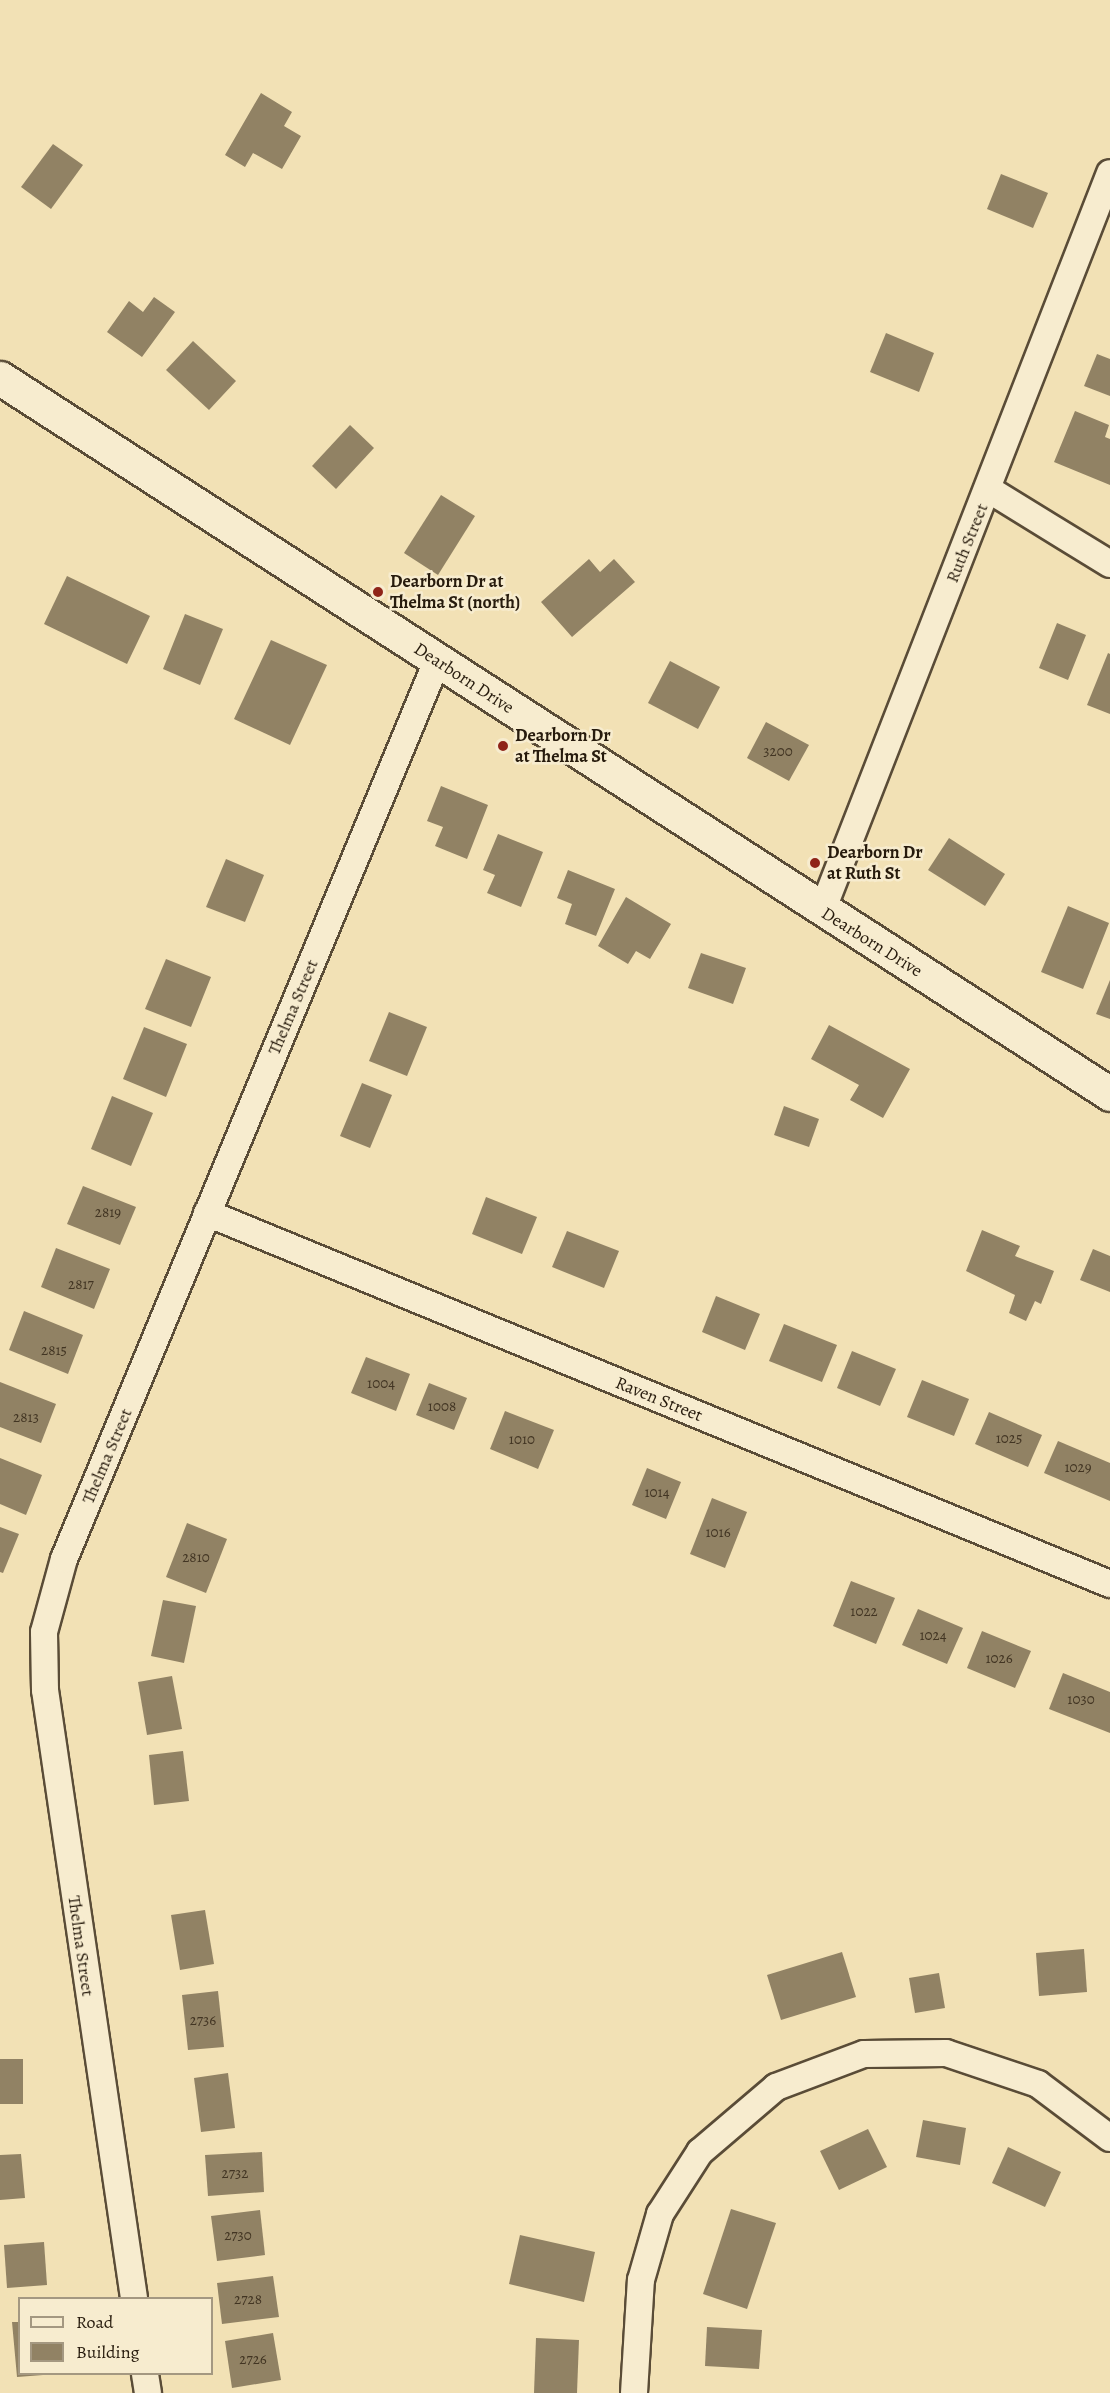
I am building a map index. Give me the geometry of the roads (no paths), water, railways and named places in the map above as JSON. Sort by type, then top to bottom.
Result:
[{"type":"street","name":"Ruth Street","points":[[822,911],[1110,173]]},
{"type":"street","name":"Dearborn Drive","points":[[0,378],[822,911],[1110,1094]]},
{"type":"street","points":[[988,489],[1110,564]]},
{"type":"street","name":"Thelma Street","points":[[134,2297],[45,1690],[44,1632],[64,1559],[437,661]]},
{"type":"street","name":"Raven Street","points":[[207,1213],[1110,1584]]},
{"type":"street","points":[[634,2393],[641,2280],[660,2214],[700,2152],[776,2087],[864,2054],[946,2053],[1038,2084],[1110,2138]]},
{"type":"street","points":[[146,2375],[148,2393]]},
{"type":"place","name":"Dearborn Dr at Thelma St (north)","points":[[378,592]]},
{"type":"place","name":"Dearborn Dr at Thelma St","points":[[503,746]]},
{"type":"place","name":"Dearborn Dr at Ruth St","points":[[815,863]]}]
